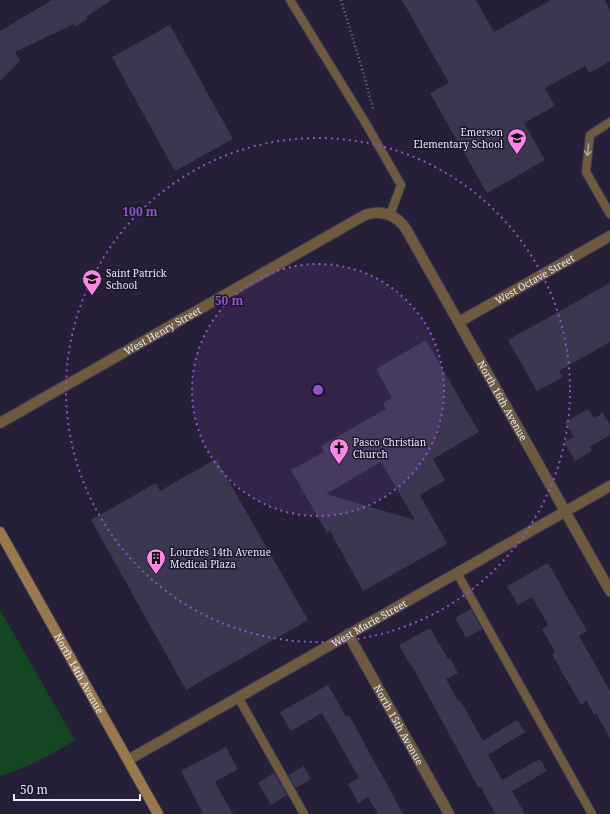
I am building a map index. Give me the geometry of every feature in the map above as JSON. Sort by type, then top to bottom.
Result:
[{"type":"street","name":"West Henry Street","points":[[0,423],[365,215],[375,212],[390,215]]},
{"type":"street","name":"North 16th Avenue","points":[[390,215],[397,218],[406,228],[610,591]]},
{"type":"street","name":"West Octave Street","points":[[459,322],[610,236]]},
{"type":"street","name":"West Marie Street","points":[[128,760],[610,486]]},
{"type":"street","name":"North 14th Avenue","points":[[0,532],[158,814]]},
{"type":"street","name":"North 15th Avenue","points":[[348,634],[449,814]]},
{"type":"lane","points":[[290,0],[365,122],[401,185],[390,215]]},
{"type":"lane","points":[[610,122],[590,135],[586,172],[610,214]]},
{"type":"lane","points":[[457,573],[592,814]]},
{"type":"lane","points":[[238,697],[304,814]]},
{"type":"path","points":[[341,0],[373,110],[365,122]]},
{"type":"green space","points":[[0,610],[75,740],[39,761],[0,776]]},
{"type":"building","points":[[52,0],[112,0],[87,16],[87,19],[75,27],[74,24],[15,52],[20,61],[0,81],[0,31]]},
{"type":"building","points":[[402,0],[476,0],[494,32],[551,0],[605,0],[610,10],[610,61],[589,73],[585,66],[545,88],[555,106],[524,123],[545,160],[487,193],[430,93],[449,83]]},
{"type":"building","points":[[170,25],[233,139],[175,171],[112,57]]},
{"type":"building","points":[[610,283],[610,342],[559,371],[563,377],[537,391],[508,340]]},
{"type":"building","name":"Pasco Christian Church","points":[[426,340],[479,432],[433,459],[445,480],[420,495],[447,544],[363,591],[330,531],[327,533],[291,470],[324,452],[321,446],[386,409],[383,403],[392,398],[376,369]],"holes":[[[381,462],[415,520],[326,494]]]},
{"type":"building","points":[[588,409],[594,418],[603,413],[610,424],[610,435],[590,447],[592,451],[575,461],[564,442],[574,437],[565,422]]},
{"type":"building","name":"Lourdes 14th Avenue Medical Plaza","points":[[216,459],[308,620],[186,690],[91,520],[156,483],[160,491]]},
{"type":"building","points":[[548,563],[587,631],[579,636],[610,691],[610,738],[596,713],[594,715],[587,701],[581,705],[552,654],[555,652],[542,629],[548,625],[532,597],[518,605],[507,586]]},
{"type":"building","points":[[471,609],[482,629],[466,638],[455,618]]},
{"type":"building","points":[[430,628],[458,673],[446,679],[458,701],[460,700],[483,741],[517,720],[525,732],[488,755],[502,780],[540,759],[547,771],[512,791],[525,814],[495,814],[480,786],[478,787],[399,645]]},
{"type":"building","points":[[328,685],[346,717],[349,715],[403,814],[378,814],[368,797],[358,803],[348,784],[359,778],[322,713],[291,731],[280,712]]},
{"type":"building","points":[[226,747],[238,769],[215,782],[233,814],[203,814],[181,771]]},
{"type":"building","points":[[304,766],[311,779],[296,788],[288,775]]},
{"type":"building","points":[[274,773],[287,795],[271,805],[258,783]]},
{"type":"place","name":"Emerson Elementary School","points":[[517,155]]},
{"type":"place","name":"Saint Patrick School","points":[[92,296]]},
{"type":"place","name":"Pasco Christian Church","points":[[339,465]]},
{"type":"place","name":"Lourdes 14th Avenue Medical Plaza","points":[[156,575]]}]
